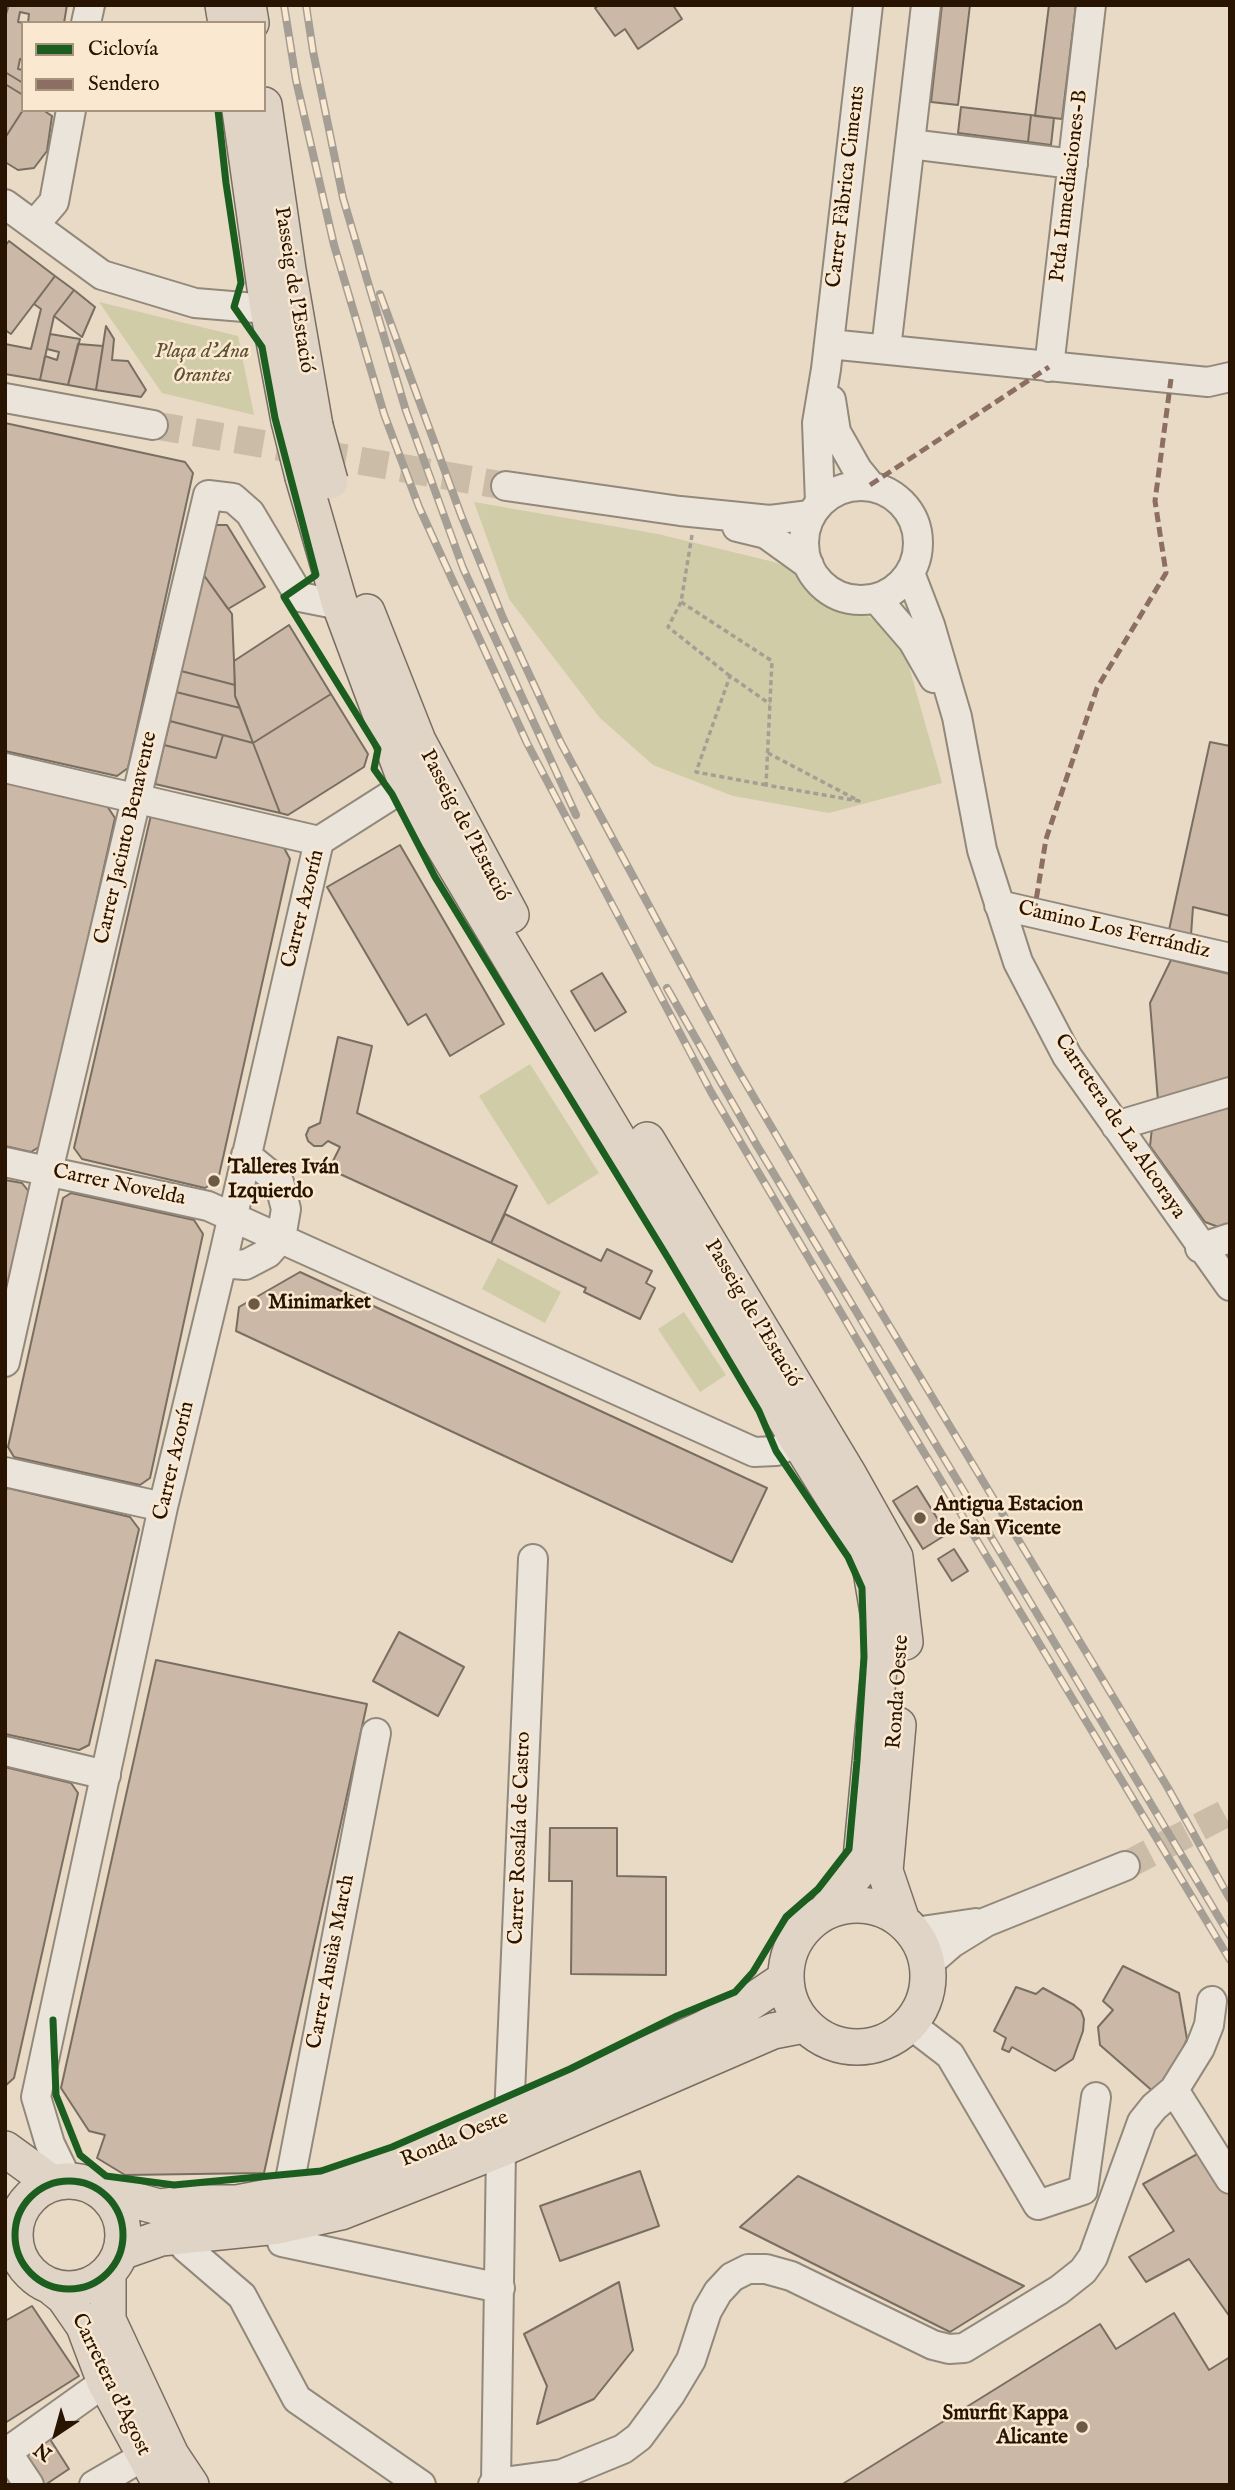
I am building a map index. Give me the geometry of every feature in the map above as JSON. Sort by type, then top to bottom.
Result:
[{"type":"main road","name":"Passeig de l'Estació","points":[[240,112],[268,309],[317,479],[340,605],[407,785],[799,1442]]},
{"type":"main road","name":"Passeig de l'Estació","points":[[265,112],[288,270],[302,423]]},
{"type":"main road","name":"Passeig de l'Estació","points":[[317,479],[425,753],[503,901],[849,1475]]},
{"type":"main road","name":"Ronda Oeste","points":[[799,1442],[868,1553],[882,1637],[860,1869],[827,1910],[801,1930],[788,1954],[785,1979],[795,2013],[804,2025],[821,2038],[855,2048],[880,2045],[911,2025],[928,1995],[929,1963],[908,1925],[885,1871],[906,1643],[895,1558],[849,1475]]},
{"type":"main road","points":[[827,1910],[869,1904],[908,1925]]},
{"type":"main road","name":"Ronda Oeste","points":[[115,2263],[161,2238],[278,2226],[341,2212],[505,2133],[703,2029],[785,1979]]},
{"type":"main road","name":"Ronda Oeste","points":[[73,2185],[159,2207],[188,2203],[237,2203],[358,2180],[428,2153],[505,2133],[773,2031],[804,2025]]},
{"type":"main road","points":[[5,2149],[112,2202],[121,2218],[124,2235],[115,2263],[83,2288],[54,2289],[34,2278],[19,2259],[13,2236],[12,2203],[32,2194],[73,2185]]},
{"type":"main road","name":"Carretera d'Agost","points":[[115,2263],[108,2320],[172,2455],[191,2485]]},
{"type":"main road","name":"Carretera d'Agost","points":[[54,2289],[64,2297],[84,2326],[105,2382],[152,2470]]},
{"type":"street","name":"Carrer Fàbrica Ciments","points":[[815,509],[817,424],[828,357],[868,5]]},
{"type":"street","points":[[886,349],[926,5]]},
{"type":"street","name":"Ptda Inmediaciones-B","points":[[1049,367],[1091,5]]},
{"type":"street","points":[[35,224],[54,202],[71,112]]},
{"type":"street","points":[[910,144],[1073,164]]},
{"type":"street","points":[[5,204],[102,275],[195,303],[268,309]]},
{"type":"street","points":[[828,357],[886,349],[1208,382],[1230,377]]},
{"type":"street","name":"Carrer Fàbrica Ciments","points":[[828,357],[836,432],[857,469],[870,485]]},
{"type":"street","points":[[5,398],[153,425]]},
{"type":"street","points":[[688,513],[766,534],[808,565],[817,579],[829,590],[860,600],[876,598],[896,589],[910,573],[919,547],[914,519],[897,497],[870,485],[847,487],[825,497],[815,509],[804,540],[808,565]]},
{"type":"street","points":[[506,486],[688,513],[770,520],[815,509]]},
{"type":"street","name":"Carrer Jacinto Benavente","points":[[5,1362],[208,495],[233,498],[250,513],[300,597],[340,605]]},
{"type":"street","name":"Carretera de La Alcoraya","points":[[910,573],[930,625],[957,717],[982,850],[1018,962],[1067,1056],[1200,1248],[1230,1286]]},
{"type":"street","name":"Carretera de La Alcoraya","points":[[876,598],[913,641],[957,717]]},
{"type":"street","points":[[5,768],[319,841]]},
{"type":"street","name":"Carrer Azorín","points":[[73,2185],[50,2144],[36,2097],[163,1507],[319,841],[407,785]]},
{"type":"street","name":"Camino Los Ferrándiz","points":[[999,905],[1230,958]]},
{"type":"street","points":[[1116,1126],[1230,1092]]},
{"type":"street","points":[[222,1263],[245,1265],[268,1253],[281,1238],[286,1209],[279,1182],[246,1155]]},
{"type":"street","name":"Carrer Novelda","points":[[5,1162],[208,1206],[754,1452],[776,1451],[799,1442]]},
{"type":"street","points":[[1200,1248],[1230,1238]]},
{"type":"street","points":[[5,1472],[163,1507]]},
{"type":"street","name":"Carrer Rosalía de Castro","points":[[494,2484],[505,2133],[533,1559]]},
{"type":"street","name":"Carrer Ausiàs March","points":[[292,2192],[291,2175],[376,1733]]},
{"type":"street","points":[[5,1751],[106,1775]]},
{"type":"street","points":[[929,1963],[952,1943],[986,1922],[1125,1866]]},
{"type":"street","points":[[908,1925],[986,1922]]},
{"type":"street","points":[[494,2484],[562,2474],[623,2449],[639,2437],[670,2395],[691,2360],[707,2311],[718,2292],[732,2277],[748,2269],[766,2269],[791,2276],[933,2344],[949,2349],[964,2348],[1059,2290],[1083,2271],[1093,2257],[1142,2122],[1154,2107],[1174,2090],[1200,2048],[1209,2025],[1212,2001]]},
{"type":"street","points":[[911,2025],[950,2055],[1038,2205],[1083,2190],[1097,2097]]},
{"type":"street","points":[[1174,2090],[1230,2179]]},
{"type":"street","points":[[278,2226],[282,2242],[500,2288]]},
{"type":"street","points":[[182,2235],[185,2247],[242,2296],[297,2399],[421,2485]]},
{"type":"street","points":[[29,2485],[7,2452],[105,2382]]},
{"type":"street","points":[[94,2485],[152,2470]]},
{"type":"path","points":[[688,513],[681,603],[668,627],[770,704]]},
{"type":"path","points":[[681,603],[772,661],[766,785]]},
{"type":"path","points":[[730,676],[696,772],[859,801],[768,753]]},
{"type":"green space","name":"Plaça d'Ana Orantes","points":[[99,302],[238,336],[254,415],[162,393]]},
{"type":"green space","points":[[474,502],[658,534],[774,562],[795,571],[812,594],[843,613],[866,615],[884,625],[906,656],[942,783],[829,813],[733,796],[653,765],[600,718],[509,599]]},
{"type":"green space","points":[[530,1064],[599,1173],[548,1205],[479,1096]]},
{"type":"green space","points":[[498,1258],[561,1292],[545,1323],[482,1289]]},
{"type":"green space","points":[[684,1312],[726,1375],[700,1392],[658,1329]]},
{"type":"building","points":[[5,5],[67,5],[64,21],[28,21],[29,14],[20,12],[18,22],[21,22],[21,59],[18,69],[21,70],[21,82],[5,72],[5,17],[8,8]]},
{"type":"building","points":[[599,5],[673,5],[682,19],[638,49],[625,29],[615,36],[595,8]]},
{"type":"building","points":[[942,5],[970,5],[958,105],[931,102]]},
{"type":"building","points":[[1049,5],[1076,5],[1062,119],[1035,116]]},
{"type":"building","points":[[5,72],[21,82],[21,94],[5,84]]},
{"type":"building","points":[[5,84],[21,94],[22,112],[5,138]]},
{"type":"building","points":[[961,107],[1031,115],[1028,142],[958,133]]},
{"type":"building","points":[[22,112],[46,112],[52,116],[47,151],[34,168],[18,170],[5,162],[5,138]]},
{"type":"building","points":[[1031,115],[1054,118],[1051,145],[1028,142]]},
{"type":"building","points":[[9,241],[55,276],[11,334],[5,330],[5,246]]},
{"type":"building","points":[[55,276],[74,290],[54,316],[40,380],[5,374],[5,344],[31,349],[41,309],[34,304]]},
{"type":"building","points":[[74,290],[95,307],[82,337],[54,316]]},
{"type":"building","points":[[106,326],[114,339],[112,360],[128,361],[146,390],[141,397],[96,390]]},
{"type":"building","points":[[50,334],[80,339],[68,385],[40,380],[45,356],[57,360],[59,352],[47,349]]},
{"type":"building","points":[[78,344],[103,346],[96,390],[68,385]]},
{"type":"building","points":[[5,423],[185,462],[193,473],[128,768],[117,776],[5,751]]},
{"type":"building","points":[[214,525],[227,525],[265,587],[228,609],[203,574]]},
{"type":"building","points":[[203,574],[232,614],[235,685],[181,671]]},
{"type":"building","points":[[289,625],[331,694],[253,743],[235,696],[234,661]]},
{"type":"building","points":[[181,671],[235,685],[235,696],[240,708],[176,692]]},
{"type":"building","points":[[176,692],[240,708],[253,743],[170,721]]},
{"type":"building","points":[[331,694],[368,754],[364,767],[288,815],[280,813],[253,743]]},
{"type":"building","points":[[170,721],[223,735],[216,758],[164,745]]},
{"type":"building","points":[[223,735],[253,743],[280,813],[155,784],[164,745],[216,758]]},
{"type":"building","points":[[1210,742],[1230,746],[1230,916],[1193,907],[1191,935],[1169,930]]},
{"type":"building","points":[[5,782],[107,806],[115,818],[42,1145],[31,1152],[5,1146]]},
{"type":"building","points":[[151,815],[283,846],[290,859],[218,1180],[205,1188],[82,1159],[74,1148]]},
{"type":"building","points":[[400,845],[504,1024],[450,1056],[426,1014],[408,1025],[327,887]]},
{"type":"building","points":[[1171,960],[1230,974],[1230,1081],[1158,1101],[1150,1003]]},
{"type":"building","points":[[602,973],[626,1012],[595,1031],[571,991]]},
{"type":"building","points":[[338,1037],[372,1046],[357,1113],[517,1186],[491,1243],[329,1169],[340,1147],[328,1141],[322,1146],[314,1146],[308,1141],[306,1135],[309,1128],[320,1123]]},
{"type":"building","points":[[1230,1107],[1230,1228],[1224,1229],[1205,1222],[1150,1146],[1152,1128]]},
{"type":"building","points":[[5,1180],[22,1183],[30,1193],[5,1308]]},
{"type":"building","points":[[71,1193],[194,1220],[203,1234],[150,1478],[140,1485],[14,1457],[8,1447],[63,1198]]},
{"type":"building","points":[[505,1214],[601,1261],[607,1249],[652,1271],[646,1283],[655,1288],[640,1319],[584,1292],[586,1288],[491,1243]]},
{"type":"building","points":[[300,1272],[767,1488],[732,1562],[236,1331],[239,1307]]},
{"type":"building","name":"Antigua Estacion de San Vicente","points":[[917,1486],[947,1534],[923,1549],[893,1501]]},
{"type":"building","points":[[8,1488],[130,1517],[139,1529],[89,1745],[79,1750],[5,1734],[5,1490]]},
{"type":"building","points":[[954,1549],[968,1571],[952,1581],[938,1559]]},
{"type":"building","points":[[399,1632],[464,1667],[438,1716],[373,1681]]},
{"type":"building","points":[[156,1660],[367,1704],[264,2173],[125,2175],[97,2158],[105,2135],[89,2131],[61,2088]]},
{"type":"building","points":[[5,1767],[71,1783],[78,1793],[14,2078],[5,2086]]},
{"type":"building","points":[[550,1828],[617,1828],[617,1876],[666,1877],[666,1975],[571,1974],[572,1881],[549,1881]]},
{"type":"building","points":[[1123,1966],[1179,1993],[1187,2039],[1167,2086],[1156,2094],[1100,2045],[1098,2027],[1113,2010],[1103,2001]]},
{"type":"building","points":[[1016,1987],[1036,1994],[1043,1988],[1081,2011],[1084,2019],[1083,2031],[1073,2059],[1055,2071],[1012,2047],[1009,2052],[1002,2049],[1006,2038],[994,2031]]},
{"type":"building","points":[[1210,2147],[1230,2179],[1230,2317],[1189,2259],[1146,2282],[1129,2257],[1174,2231],[1143,2184]]},
{"type":"building","points":[[640,2171],[659,2226],[560,2261],[540,2206]]},
{"type":"building","points":[[798,2176],[1024,2286],[950,2332],[740,2227]]},
{"type":"building","points":[[619,2282],[633,2350],[594,2399],[537,2424],[547,2386],[524,2334]]},
{"type":"building","points":[[32,2306],[79,2376],[5,2423],[5,2321]]},
{"type":"building","name":"Smurfit Kappa Alicante","points":[[1174,2313],[1209,2370],[1230,2357],[1230,2485],[841,2485],[1100,2324],[1116,2349]]},
{"type":"building","points":[[48,2436],[69,2469],[45,2485],[5,2485],[5,2463]]},
{"type":"tunnel","points":[[153,425],[506,486]]},
{"type":"tunnel","points":[[1125,1866],[1230,1811]]},
{"type":"railway","points":[[284,5],[296,80],[334,245],[384,414],[419,507],[527,743],[711,1092],[893,1401],[1230,1960]]},
{"type":"railway","points":[[306,5],[343,198],[406,411],[463,568],[576,815]]},
{"type":"railway","points":[[380,294],[461,515],[503,618],[561,743],[735,1065],[1168,1788],[1230,1899]]},
{"type":"railway","points":[[667,988],[756,1144],[1230,1936]]},
{"type":"marked path","points":[[870,485],[1049,367]]},
{"type":"marked path","points":[[1034,913],[1046,839],[1097,688],[1166,573],[1155,501],[1171,379]]},
{"type":"cycle path","points":[[53,2020],[56,2095],[80,2155],[106,2176],[174,2185],[321,2171],[392,2147],[570,2069],[677,2016],[735,1992],[753,1972],[786,1917],[818,1889],[849,1849],[857,1761],[864,1657],[862,1588],[848,1557],[776,1451],[759,1411],[435,877],[392,794],[374,769],[378,749],[284,597],[316,575],[275,418],[262,347],[234,307],[241,283],[218,112]]},
{"type":"cycle path","points":[[69,2181],[90,2185],[107,2197],[119,2214],[123,2235],[119,2256],[107,2273],[90,2285],[69,2289],[48,2285],[31,2273],[19,2256],[15,2235],[19,2214],[31,2197],[48,2185],[69,2181]]},
{"type":"place","name":"Talleres Iván Izquierdo","points":[[214,1181]]},
{"type":"place","name":"Minimarket","points":[[254,1304]]},
{"type":"place","name":"Antigua Estacion de San Vicente","points":[[920,1518]]},
{"type":"place","name":"Smurfit Kappa Alicante","points":[[1082,2427]]}]
